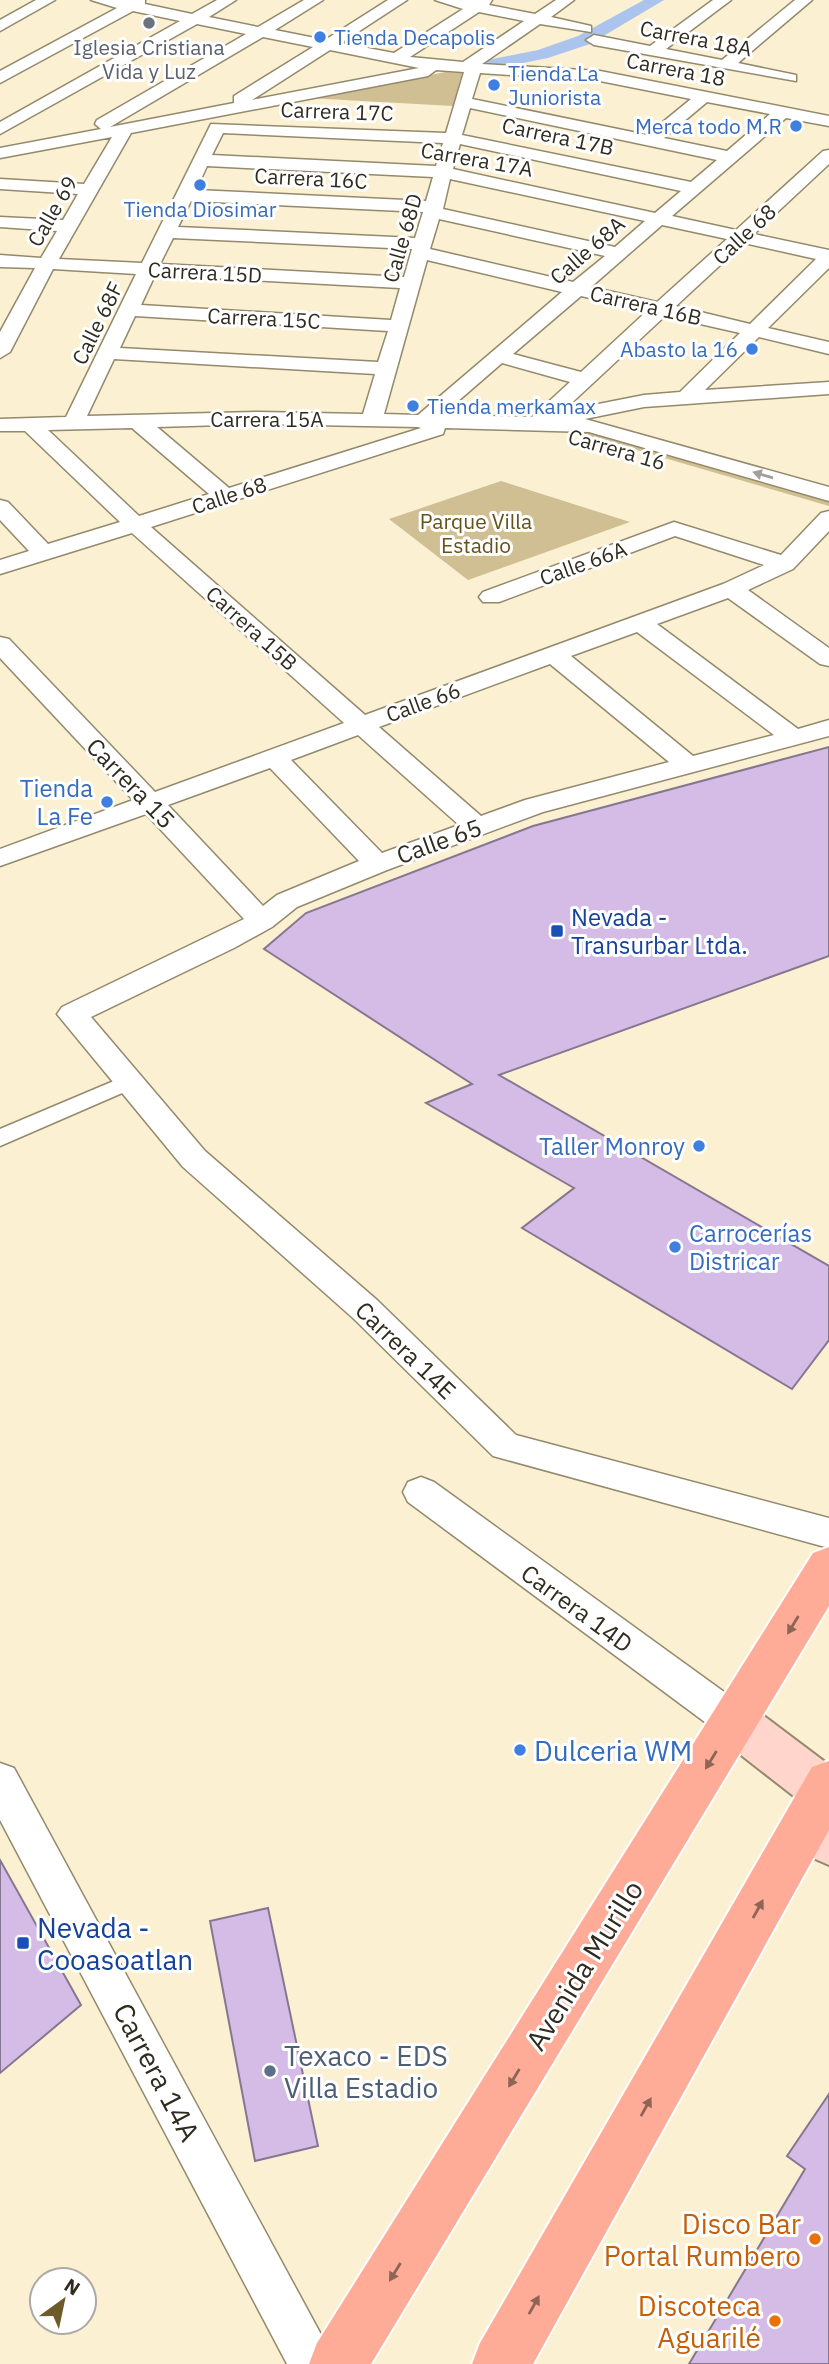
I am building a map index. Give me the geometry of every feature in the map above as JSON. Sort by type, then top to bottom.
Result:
[{"type":"main road","name":"Avenida Murillo","points":[[338,2364],[829,1566]]},
{"type":"main road","points":[[735,1722],[828,1788]]},
{"type":"main road","points":[[828,1788],[824,1839],[829,1842]]},
{"type":"main road","points":[[501,2364],[828,1788]]},
{"type":"street","points":[[0,26],[47,0]]},
{"type":"street","name":"Carrera 18","points":[[99,0],[137,3],[195,19],[396,59],[462,68],[600,76],[829,121]]},
{"type":"street","points":[[0,129],[229,0]]},
{"type":"street","points":[[103,124],[315,0]]},
{"type":"street","points":[[221,119],[327,45],[399,0]]},
{"type":"street","name":"Carrera 18A","points":[[443,0],[481,3],[654,51],[790,78]]},
{"type":"street","points":[[0,153],[126,130],[221,119],[462,68],[566,0]]},
{"type":"street","points":[[654,51],[723,0]]},
{"type":"street","points":[[726,65],[804,0]]},
{"type":"street","points":[[0,78],[137,3]]},
{"type":"street","points":[[396,59],[481,3]]},
{"type":"street","name":"Calle 68D","points":[[372,420],[454,138],[463,102],[462,68]]},
{"type":"street","points":[[650,141],[704,96]]},
{"type":"street","points":[[463,102],[730,157]]},
{"type":"street","points":[[12,104],[126,130]]},
{"type":"street","name":"Calle 68A","points":[[422,422],[783,112]]},
{"type":"street","name":"Carrera 17C","points":[[221,119],[454,138]]},
{"type":"street","name":"Calle 68F","points":[[73,424],[221,119]]},
{"type":"street","name":"Calle 69","points":[[1,347],[68,226],[126,130]]},
{"type":"street","name":"Carrera 17B","points":[[454,138],[694,188]]},
{"type":"street","name":"Calle 68","points":[[535,425],[829,155]]},
{"type":"street","name":"Carrera 17A","points":[[201,160],[444,172],[741,237]]},
{"type":"street","points":[[0,184],[90,190]]},
{"type":"street","name":"Carrera 16C","points":[[184,195],[434,210],[618,253]]},
{"type":"street","points":[[0,222],[68,226]]},
{"type":"street","points":[[166,232],[423,249]]},
{"type":"street","points":[[741,237],[829,257]]},
{"type":"street","name":"Carrera 16B","points":[[423,249],[577,289],[829,348]]},
{"type":"street","points":[[687,397],[829,257]]},
{"type":"street","name":"Carrera 15D","points":[[0,261],[410,283]]},
{"type":"street","points":[[0,302],[24,303]]},
{"type":"street","name":"Carrera 15C","points":[[128,310],[400,326]]},
{"type":"street","points":[[107,353],[386,369]]},
{"type":"street","points":[[498,356],[584,379]]},
{"type":"street","points":[[535,425],[601,408],[687,397],[829,388]]},
{"type":"street","name":"Carrera 15A","points":[[0,425],[259,418],[535,425]]},
{"type":"street","points":[[137,421],[225,496]]},
{"type":"street","name":"Calle 68","points":[[0,567],[458,424]]},
{"type":"street","name":"Carrera 15B","points":[[31,425],[137,526],[364,724],[477,827]]},
{"type":"street","name":"Carrera 16","points":[[535,425],[592,426],[829,494]]},
{"type":"street","name":"Carrera 16","points":[[535,425],[829,512]]},
{"type":"street","points":[[0,508],[44,553]]},
{"type":"street","name":"Calle 66","points":[[0,858],[731,589],[785,564],[829,518]]},
{"type":"street","name":"Calle 66A","points":[[491,597],[674,529],[785,564]]},
{"type":"street","points":[[731,589],[829,659]]},
{"type":"street","points":[[640,623],[793,737]]},
{"type":"street","name":"Carrera 15","points":[[0,644],[262,921]]},
{"type":"street","points":[[554,655],[689,765]]},
{"type":"street","name":"Calle 65","points":[[72,1014],[262,921],[287,901],[377,864],[534,806],[829,728]]},
{"type":"street","points":[[275,758],[377,864]]},
{"type":"street","name":"Carrera 14E","points":[[72,1014],[194,1159],[365,1309],[505,1446],[829,1533]]},
{"type":"street","points":[[0,1138],[128,1082]]},
{"type":"street","name":"Carrera 14D","points":[[421,1492],[735,1722]]},
{"type":"street","name":"Carrera 14A","points":[[0,1782],[313,2364]]},
{"type":"green space","points":[[446,72],[462,73],[453,106],[308,98]]},
{"type":"green space","points":[[586,430],[829,502],[829,506],[582,434]]},
{"type":"green space","name":"Parque Villa Estadio","points":[[501,481],[630,522],[468,580],[389,519]]},
{"type":"building","name":"Nevada - Transurbar Ltda.","points":[[829,747],[829,956],[499,1075],[829,1266],[829,1340],[792,1389],[522,1228],[574,1188],[426,1103],[472,1084],[264,949],[306,913],[533,826]]},
{"type":"building","name":"Nevada - Cooasoatlan","points":[[0,1860],[81,2005],[0,2073]]},
{"type":"building","name":"Texaco - EDS Villa Estadio","points":[[268,1908],[318,2146],[255,2161],[210,1921]]},
{"type":"building","points":[[829,2094],[829,2364],[689,2364],[805,2169],[787,2156]]},
{"type":"waterway","points":[[473,68],[542,54],[584,40],[656,0]]},
{"type":"place","name":"Iglesia Cristiana Vida y Luz","points":[[149,23]]},
{"type":"place","name":"Tienda Decapolis","points":[[320,37]]},
{"type":"place","name":"Tienda La Juniorista","points":[[494,85]]},
{"type":"place","name":"Merca todo M.R","points":[[796,126]]},
{"type":"place","name":"Tienda Diosimar","points":[[200,185]]},
{"type":"place","name":"Abasto la 16","points":[[752,349]]},
{"type":"place","name":"Tienda merkamax","points":[[413,406]]},
{"type":"place","name":"Tienda La Fe","points":[[107,802]]},
{"type":"place","name":"Nevada - Transurbar Ltda.","points":[[557,931]]},
{"type":"place","name":"Taller Monroy","points":[[699,1146]]},
{"type":"place","name":"Carrocerías Districar","points":[[675,1247]]},
{"type":"place","name":"Dulceria WM","points":[[520,1750]]},
{"type":"place","name":"Nevada - Cooasoatlan","points":[[23,1943]]},
{"type":"place","name":"Texaco - EDS Villa Estadio","points":[[270,2071]]},
{"type":"place","name":"Disco Bar Portal Rumbero","points":[[815,2239]]},
{"type":"place","name":"Discoteca Aguarilé","points":[[775,2321]]}]
